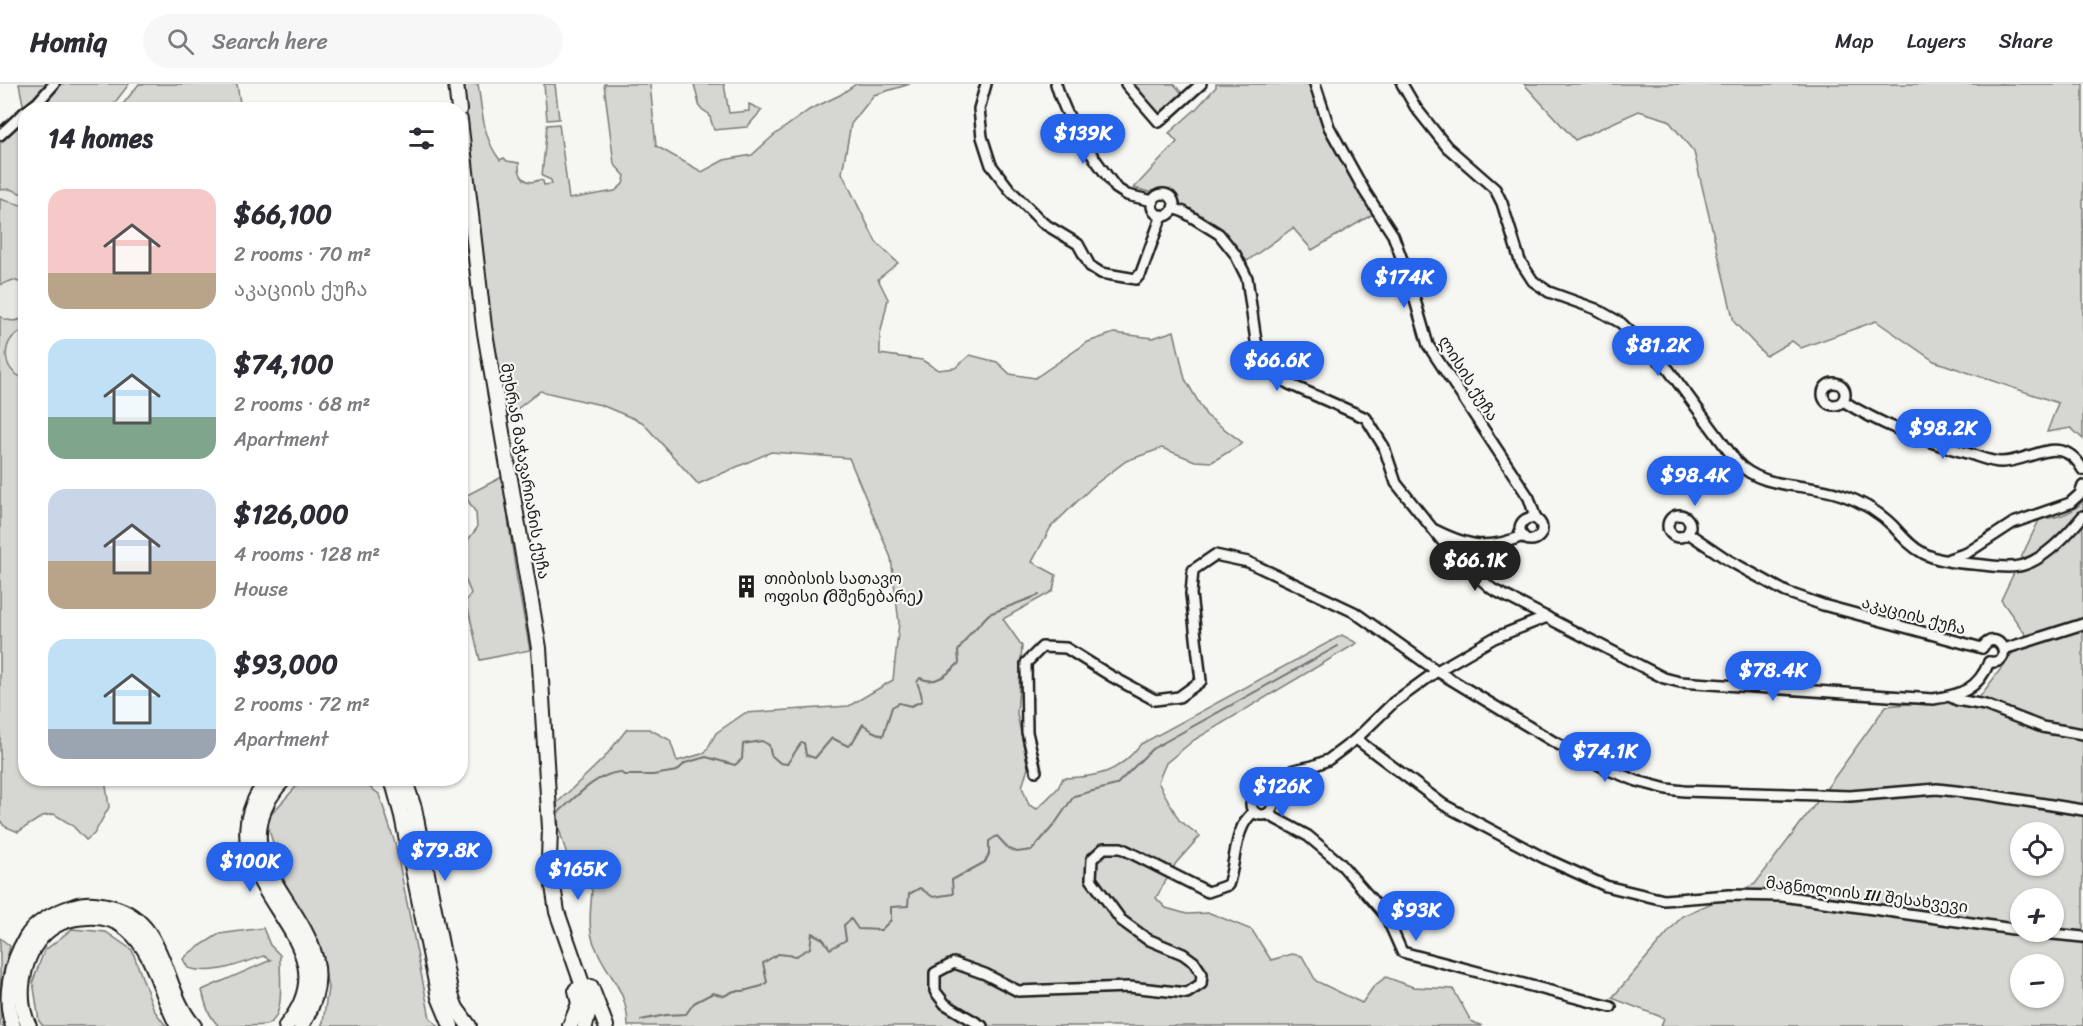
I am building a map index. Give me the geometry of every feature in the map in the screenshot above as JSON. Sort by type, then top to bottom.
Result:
[{"type":"main road","points":[[456,84],[458,102]]},
{"type":"main road","name":"მუხრან მაჭავარიანის ქუჩა","points":[[468,189],[484,327],[539,648],[550,828],[549,860],[557,912],[586,995],[588,1014],[585,1026]]},
{"type":"main road","points":[[265,786],[252,804],[246,832],[248,851],[253,868],[295,939],[303,956],[307,974],[306,992],[297,1013],[286,1026]]},
{"type":"main road","points":[[279,786],[266,802],[260,822],[260,838],[267,869],[308,935],[314,949],[318,969],[317,988],[310,1011],[301,1026]]},
{"type":"main road","points":[[394,786],[439,997],[451,1026]]},
{"type":"main road","points":[[407,786],[414,808],[451,995],[456,1008],[470,1026]]},
{"type":"main road","name":"მუხრან მაჭავარიანის ქუჩა","points":[[550,828],[567,922],[606,1026]]},
{"type":"main road","points":[[549,860],[548,893],[552,918],[578,996],[577,1012],[570,1026]]},
{"type":"main road","points":[[13,1026],[9,1016],[10,981],[17,955],[27,936],[52,914],[79,904],[93,904],[119,909],[130,915],[147,931],[156,944],[181,1007],[194,1026]]},
{"type":"main road","points":[[29,1026],[23,1010],[22,986],[28,956],[37,940],[53,926],[82,917],[98,916],[122,925],[139,939],[153,965],[171,1014],[178,1026]]},
{"type":"street","points":[[38,102],[54,84]]},
{"type":"street","points":[[986,84],[979,109],[982,137],[991,165],[1010,190],[1043,223],[1078,244],[1090,266],[1101,273],[1136,279],[1141,273],[1162,215]]},
{"type":"street","points":[[1056,84],[1069,116],[1116,188],[1127,195],[1153,201]]},
{"type":"street","points":[[1126,84],[1160,122],[1202,84]]},
{"type":"street","name":"ლისის ქუჩა","points":[[1315,84],[1329,127],[1365,192],[1393,235],[1428,345],[1529,498],[1536,519]]},
{"type":"street","points":[[1402,84],[1416,108],[1447,147],[1495,189],[1502,202],[1520,261],[1533,280],[1549,292],[1596,309],[1621,323],[1668,369],[1744,470],[1754,477],[1777,483],[1822,489],[1870,506],[1910,544],[1924,554],[1954,562],[2019,566],[2042,556],[2083,516]]},
{"type":"street","points":[[0,135],[18,118]]},
{"type":"street","points":[[1159,195],[1168,195],[1172,199],[1173,208],[1169,213],[1162,215],[1153,208],[1153,201],[1159,195]]},
{"type":"street","points":[[1173,208],[1184,212],[1219,234],[1235,254],[1247,278],[1256,341],[1265,363],[1276,376],[1289,384],[1366,418],[1384,447],[1396,483],[1455,557],[1492,589],[1672,681],[1933,699],[1951,697],[1967,691],[1984,675],[1989,662],[1995,663],[2003,655],[2004,649],[1999,642],[1991,640],[1982,648]]},
{"type":"street","points":[[1843,401],[1869,418],[1954,450],[1998,462],[2014,462],[2041,451],[2058,450],[2071,454],[2083,470]]},
{"type":"street","points":[[1946,560],[1967,553],[2013,523],[2070,503],[2080,494],[2083,486]]},
{"type":"street","points":[[1433,529],[1461,542],[1483,545],[1505,543],[1523,536],[1533,539],[1541,534],[1541,524],[1536,519],[1530,518],[1523,522],[1521,531],[1523,536]]},
{"type":"street","name":"აკაციის ქუჩა","points":[[1688,533],[1746,571],[1786,592],[1823,605],[1982,648],[1982,655],[1989,662]]},
{"type":"street","points":[[1036,771],[1028,732],[1026,663],[1042,647],[1066,648],[1155,700],[1179,696],[1201,681],[1191,594],[1193,570],[1215,555],[1248,562],[1354,612],[1437,671],[1554,742],[1637,781],[1667,789],[1850,796],[1937,789],[2083,810]]},
{"type":"street","points":[[1266,794],[1294,770],[1328,760],[1356,739],[1393,703],[1437,671],[1494,638],[1547,617]]},
{"type":"street","points":[[2004,649],[2083,624]]},
{"type":"street","points":[[1951,697],[1985,705],[2042,727],[2083,734]]},
{"type":"street","name":"მაგნოლიის III შესახვევი","points":[[1356,739],[1444,805],[1544,858],[1606,886],[1664,900],[1729,895],[1782,896],[2010,929]]},
{"type":"street","points":[[1267,814],[1273,806],[1271,798],[1266,794],[1258,794],[1252,798],[1251,806],[1254,812],[1260,815],[1267,814],[1308,836],[1340,863],[1386,916],[1402,952],[1611,1007]]},
{"type":"street","points":[[982,1026],[945,1004],[935,991],[935,973],[954,963],[985,974],[1018,991],[1129,987],[1187,993],[1201,984],[1203,974],[1184,954],[1147,939],[1121,920],[1091,879],[1092,859],[1104,848],[1120,848],[1208,892],[1228,885],[1233,871],[1234,853],[1246,817],[1254,812]]},
{"type":"street","points":[[2064,935],[2083,937]]},
{"type":"shaded area","points":[[19,84],[51,84],[32,102],[23,102]]},
{"type":"shaded area","points":[[60,84],[129,84],[115,102],[43,102]]},
{"type":"shaded area","points":[[139,84],[237,84],[240,102],[125,102]]},
{"type":"shaded area","points":[[464,84],[478,84],[484,124],[494,152],[500,160],[504,158],[507,161],[519,163],[521,176],[530,182],[539,180],[543,181],[544,185],[552,184],[551,180],[542,176],[547,125],[559,124],[569,199],[615,191],[623,184],[625,176],[614,164],[604,84],[650,84],[656,146],[702,172],[724,160],[752,155],[773,136],[809,110],[840,95],[856,84],[910,84],[874,95],[851,124],[842,173],[876,242],[898,263],[878,279],[888,299],[880,335],[880,354],[922,360],[938,370],[955,368],[970,355],[997,362],[1010,374],[1035,378],[1088,342],[1114,333],[1153,338],[1174,331],[1185,379],[1206,415],[1243,443],[1212,462],[1195,461],[1162,448],[1126,461],[1093,486],[1051,527],[1032,562],[1056,575],[1053,591],[1003,619],[1022,646],[1017,714],[1028,768],[1022,787],[1029,805],[1037,809],[1058,788],[1063,778],[1107,772],[1133,754],[1141,744],[1342,635],[1357,643],[1194,740],[1166,763],[1158,782],[1179,820],[1200,836],[1176,863],[1156,898],[1166,908],[1187,914],[1210,913],[1252,930],[1271,960],[1292,954],[1302,956],[1316,981],[1362,1003],[1374,986],[1386,977],[1413,987],[1453,989],[1471,1021],[1482,1026],[628,1026],[621,992],[600,957],[591,933],[592,890],[570,865],[559,829],[557,803],[604,758],[627,729],[649,729],[670,740],[677,761],[705,753],[716,733],[745,713],[849,706],[893,680],[899,623],[891,558],[849,458],[771,452],[698,484],[642,422],[601,405],[540,391],[507,417],[500,391],[481,260],[468,125],[468,102],[466,102]]},
{"type":"shaded area","points":[[544,84],[555,84],[559,119],[547,120]]},
{"type":"shaded area","points":[[694,84],[724,84],[729,113],[749,111],[749,104],[762,110],[747,127],[714,130],[709,114],[700,108]]},
{"type":"shaded area","points":[[1126,84],[1174,84],[1186,98],[1159,122]]},
{"type":"shaded area","points":[[1216,84],[1311,84],[1325,132],[1375,213],[1312,250],[1293,228],[1247,261],[1218,229],[1181,204],[1177,195],[1164,188],[1153,193],[1134,188],[1177,142],[1169,133],[1196,109],[1216,87]]},
{"type":"shaded area","points":[[1524,84],[2083,84],[2083,439],[2071,428],[2047,432],[2058,403],[1934,361],[1876,321],[1801,348],[1792,341],[1766,356],[1734,322],[1694,152],[1668,120],[1639,111],[1575,140]]},
{"type":"shaded area","points":[[18,125],[18,192],[10,189],[0,190],[0,144]]},
{"type":"shaded area","points":[[10,189],[18,192],[18,457],[0,449],[0,190]]},
{"type":"shaded area","points":[[0,199],[18,204],[18,282],[13,280],[0,285]]},
{"type":"shaded area","points":[[0,316],[12,321],[18,320],[18,334],[11,339],[6,354],[7,362],[18,375],[18,786],[106,786],[109,807],[94,834],[86,840],[72,825],[54,814],[43,816],[18,832],[4,826],[0,820]]},
{"type":"shaded area","points":[[502,477],[530,650],[480,660],[468,611],[468,598],[471,593],[468,586],[468,540],[477,528],[476,513],[468,501],[468,494]]},
{"type":"shaded area","points":[[2083,500],[2083,1026],[1661,1026],[1664,1018],[1612,998],[1682,916],[1755,884],[1886,706],[1979,698],[2026,635],[2001,600],[2040,518],[2064,514]]},
{"type":"shaded area","points":[[297,786],[368,786],[379,794],[395,843],[430,1018],[438,1026],[321,1026],[328,988],[321,951],[285,883],[266,820]]},
{"type":"shaded area","points":[[263,928],[270,945],[280,955],[280,994],[277,1014],[273,1021],[266,1025],[219,1026],[210,1014],[202,990],[271,960],[264,956],[226,968],[207,971],[188,968],[183,959],[219,934]]},
{"type":"shaded area","points":[[72,929],[106,932],[132,950],[154,1010],[166,1026],[43,1026],[39,1021],[33,981],[44,951]]},
{"type":"shaded area","points":[[0,938],[10,946],[3,975],[8,1026],[0,1026]]},
{"type":"waterway","points":[[559,812],[587,787],[611,774],[620,772],[624,775],[653,775],[677,771],[685,763],[706,757],[735,765],[742,759],[743,744],[762,741],[769,745],[771,755],[780,763],[787,764],[801,743],[804,743],[806,755],[815,758],[832,738],[848,746],[863,724],[883,736],[892,707],[899,703],[911,706],[922,701],[917,682],[920,678],[937,679],[955,667],[959,663],[958,651],[969,635],[989,614],[1039,595]]},
{"type":"waterway","points":[[641,1020],[686,1014],[694,1003],[713,993],[724,996],[734,991],[762,986],[767,982],[763,963],[778,954],[796,956],[810,948],[812,933],[823,939],[830,949],[846,940],[844,925],[851,919],[858,929],[881,930],[891,920],[891,907],[908,906],[909,894],[920,888],[933,897],[953,894],[952,880],[985,862],[989,854],[989,841],[997,836],[1009,849],[1017,852],[1032,850],[1054,825],[1074,796],[1116,785],[1152,749],[1338,646]]},
{"type":"place","name":"თიბისის სათავო ოფისი (მშენებარე)","points":[[746,587]]}]
